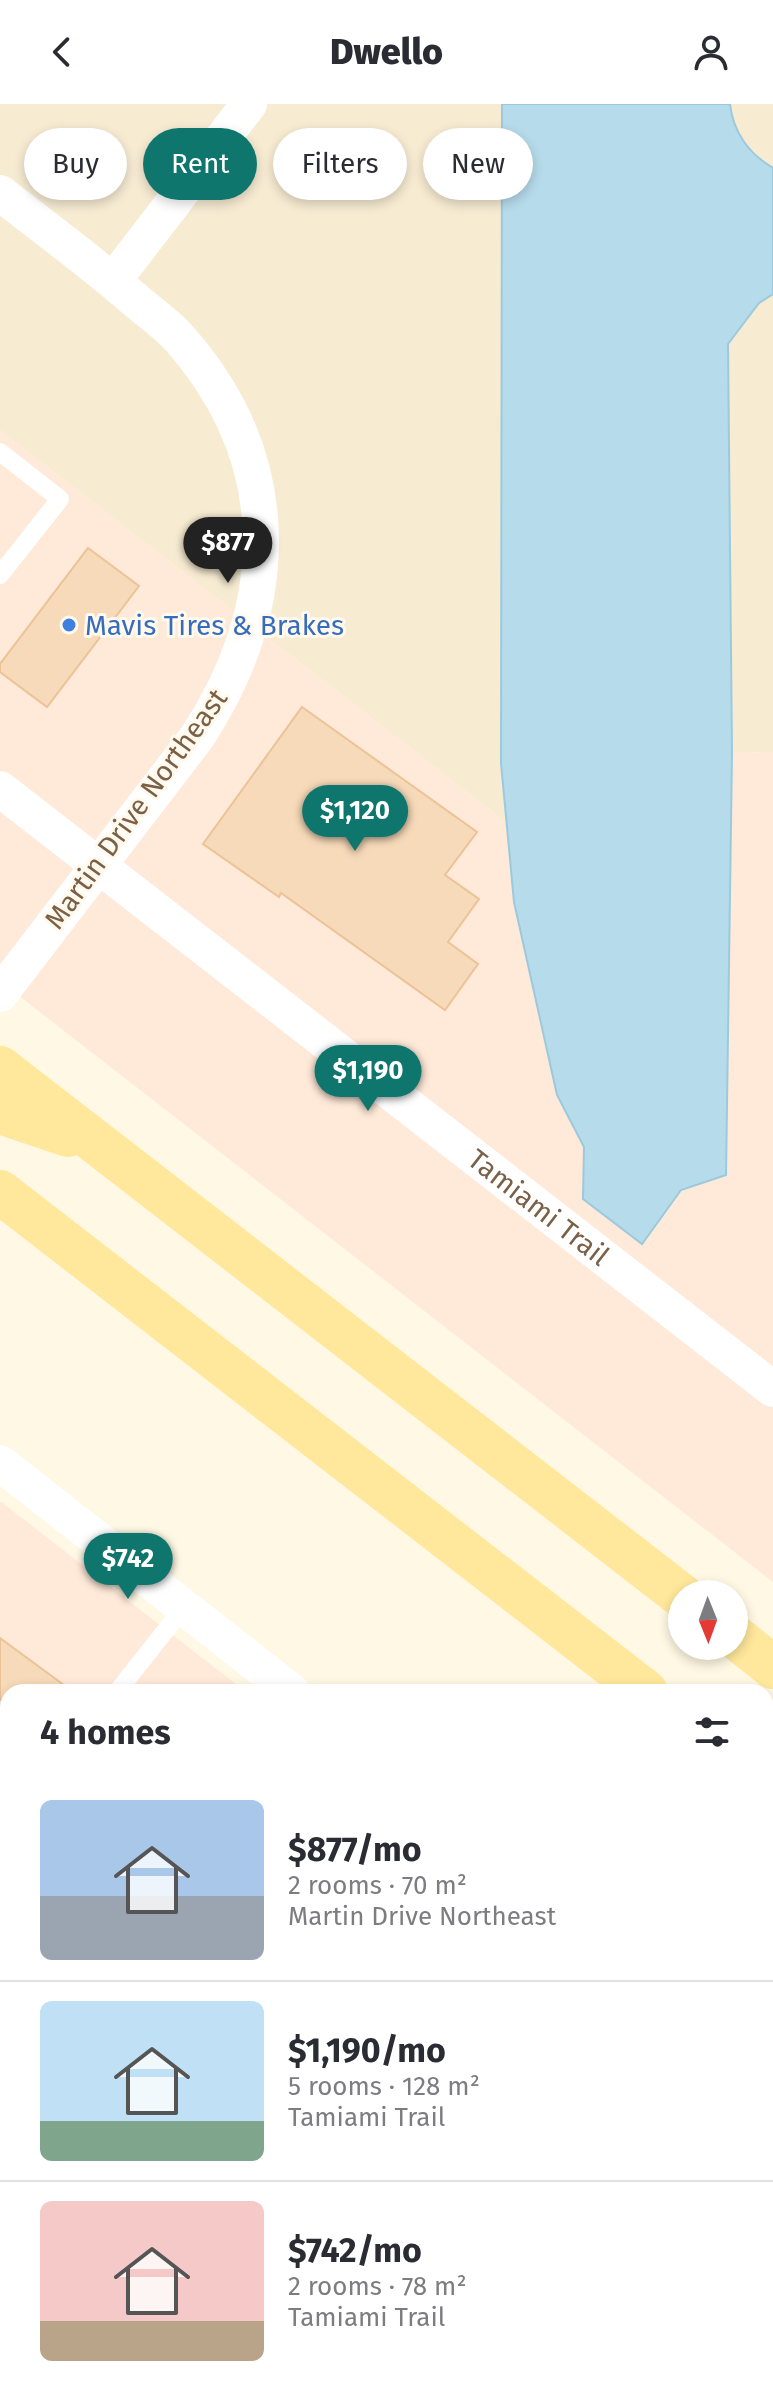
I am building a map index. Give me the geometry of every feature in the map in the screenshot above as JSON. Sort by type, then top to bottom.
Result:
[{"type":"main road","points":[[0,1068],[668,1585]]},
{"type":"main road","points":[[0,1112],[101,1146]]},
{"type":"main road","points":[[0,1192],[636,1684]]},
{"type":"main road","points":[[748,1647],[773,1667]]},
{"type":"street","points":[[113,281],[249,104]]},
{"type":"street","name":"Martin Drive Northeast","points":[[0,193],[113,281],[178,337],[208,374],[232,416],[254,485],[261,557],[253,617],[243,652],[223,696],[197,737],[0,994]]},
{"type":"street","name":"Tamiami Trail","points":[[0,789],[773,1389]]},
{"type":"street","points":[[0,1220],[48,1231]]},
{"type":"street","points":[[1,1465],[282,1684]]},
{"type":"lane","points":[[0,452],[60,499],[0,575]]},
{"type":"lane","points":[[123,1684],[184,1607]]},
{"type":"shaded area","points":[[0,104],[502,104],[502,128],[423,128],[423,200],[502,200],[501,763],[506,822],[0,430]]},
{"type":"shaded area","points":[[730,104],[773,104],[773,168],[755,157],[732,123]]},
{"type":"shaded area","points":[[773,294],[773,752],[732,753],[728,344],[759,303]]},
{"type":"shaded area","points":[[0,430],[506,822],[514,902],[557,1095],[584,1147],[583,1199],[641,1243],[681,1190],[726,1175],[732,753],[773,752],[773,1582],[0,981]]},
{"type":"shaded area","points":[[0,1501],[236,1684],[0,1684]]},
{"type":"water","points":[[502,104],[730,104],[735,124],[744,141],[773,168],[773,294],[759,303],[728,344],[732,753],[726,1175],[681,1190],[642,1244],[583,1199],[584,1147],[557,1095],[514,902],[501,763],[502,200],[533,200],[533,128],[502,128]]},
{"type":"building","name":"Mavis Tires & Brakes","points":[[88,548],[139,586],[47,707],[0,672],[0,664]]},
{"type":"building","points":[[302,707],[477,832],[445,875],[479,899],[448,942],[478,964],[445,1010],[281,893],[279,897],[203,844]]},
{"type":"building","points":[[0,1638],[62,1684],[0,1684]]},
{"type":"place","name":"Mavis Tires & Brakes","points":[[69,625]]}]
